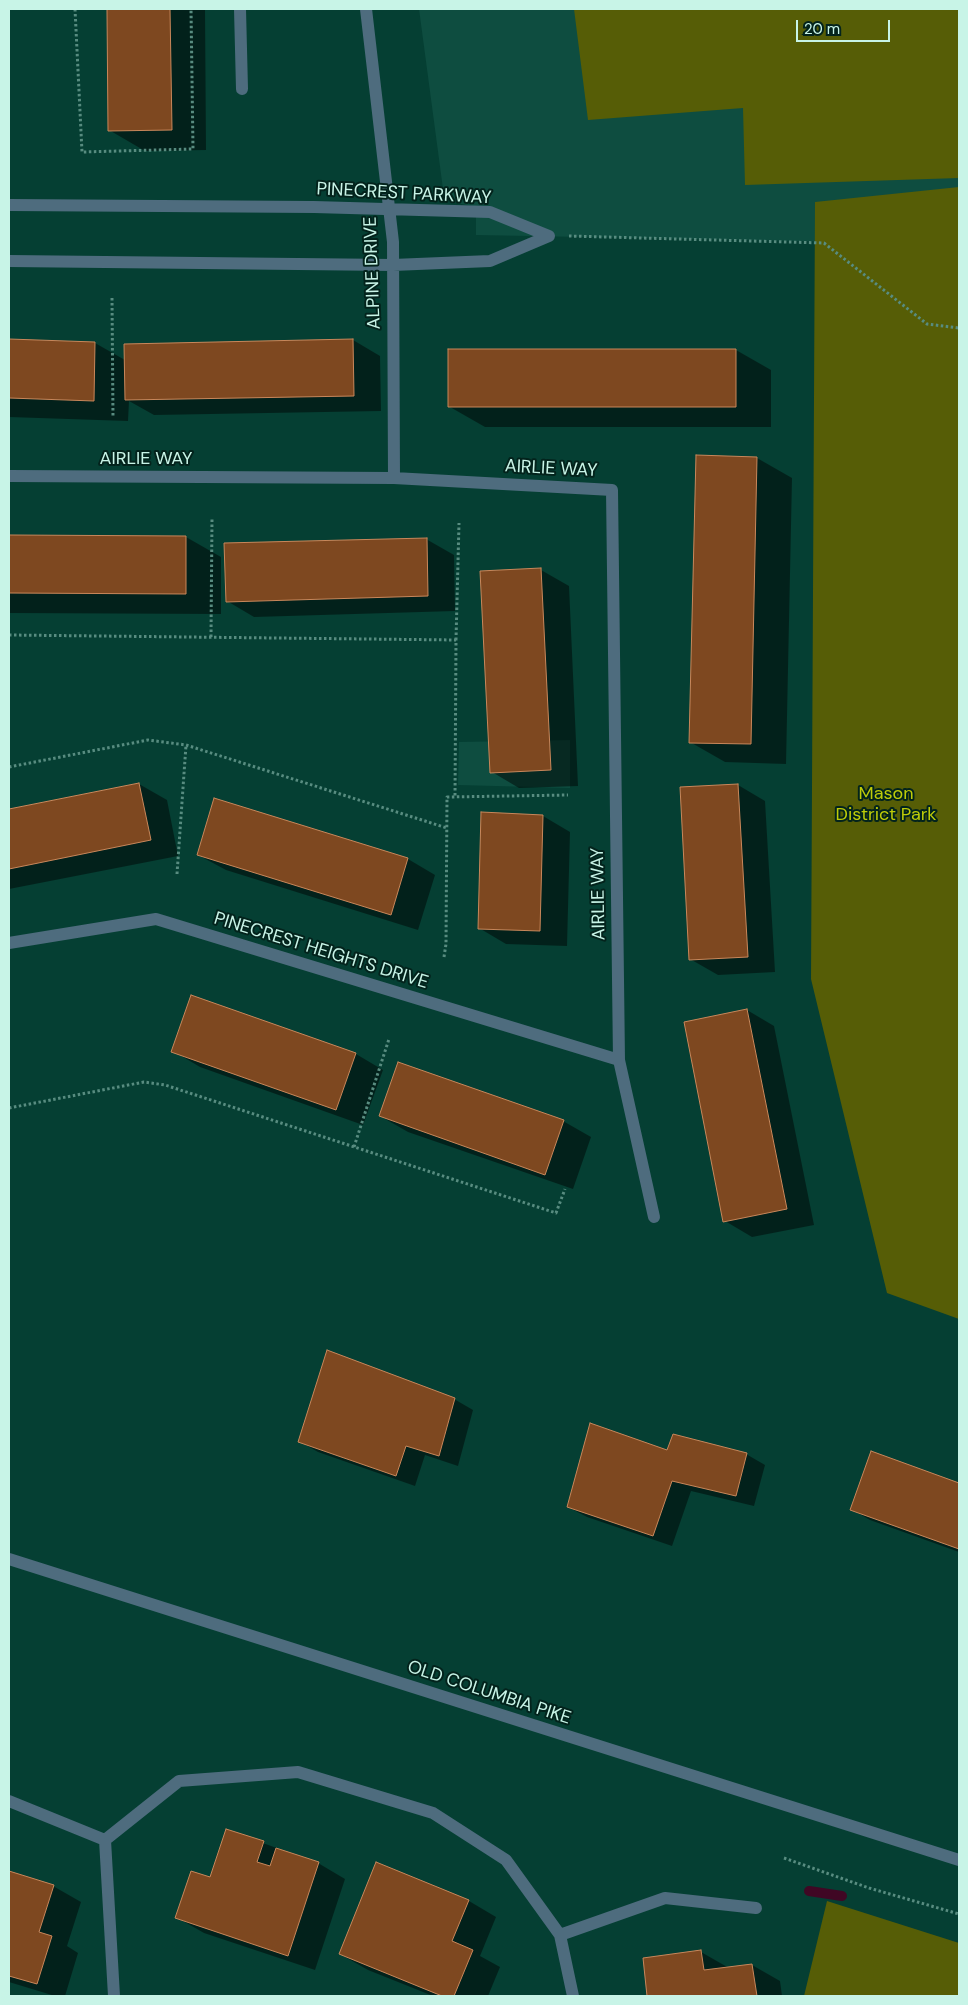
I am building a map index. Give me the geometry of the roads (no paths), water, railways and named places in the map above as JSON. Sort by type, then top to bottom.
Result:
[{"type":"street","points":[[240,9],[242,89]]},
{"type":"street","name":"ALPINE DRIVE","points":[[366,9],[393,242],[394,478]]},
{"type":"street","name":"PINECREST PARKWAY","points":[[9,205],[388,209],[490,212],[549,236],[490,261],[393,265]]},
{"type":"street","points":[[9,261],[393,265]]},
{"type":"street","name":"AIRLIE WAY","points":[[9,476],[394,478],[612,490],[619,1060]]},
{"type":"street","name":"PINECREST HEIGHTS DRIVE","points":[[9,943],[156,919],[619,1060]]},
{"type":"street","points":[[619,1060],[654,1217]]},
{"type":"street","name":"OLD COLUMBIA PIKE","points":[[9,1559],[959,1860]]},
{"type":"street","points":[[105,1840],[179,1781],[298,1772],[433,1812],[506,1860],[560,1935],[573,1996]]},
{"type":"street","points":[[9,1801],[105,1840]]},
{"type":"street","points":[[105,1840],[114,1996]]},
{"type":"street","points":[[560,1935],[665,1898],[756,1908]]},
{"type":"waterway","points":[[809,1891],[842,1896]]},
{"type":"park label","name":"Mason District Park","points":[[886,804]]}]
